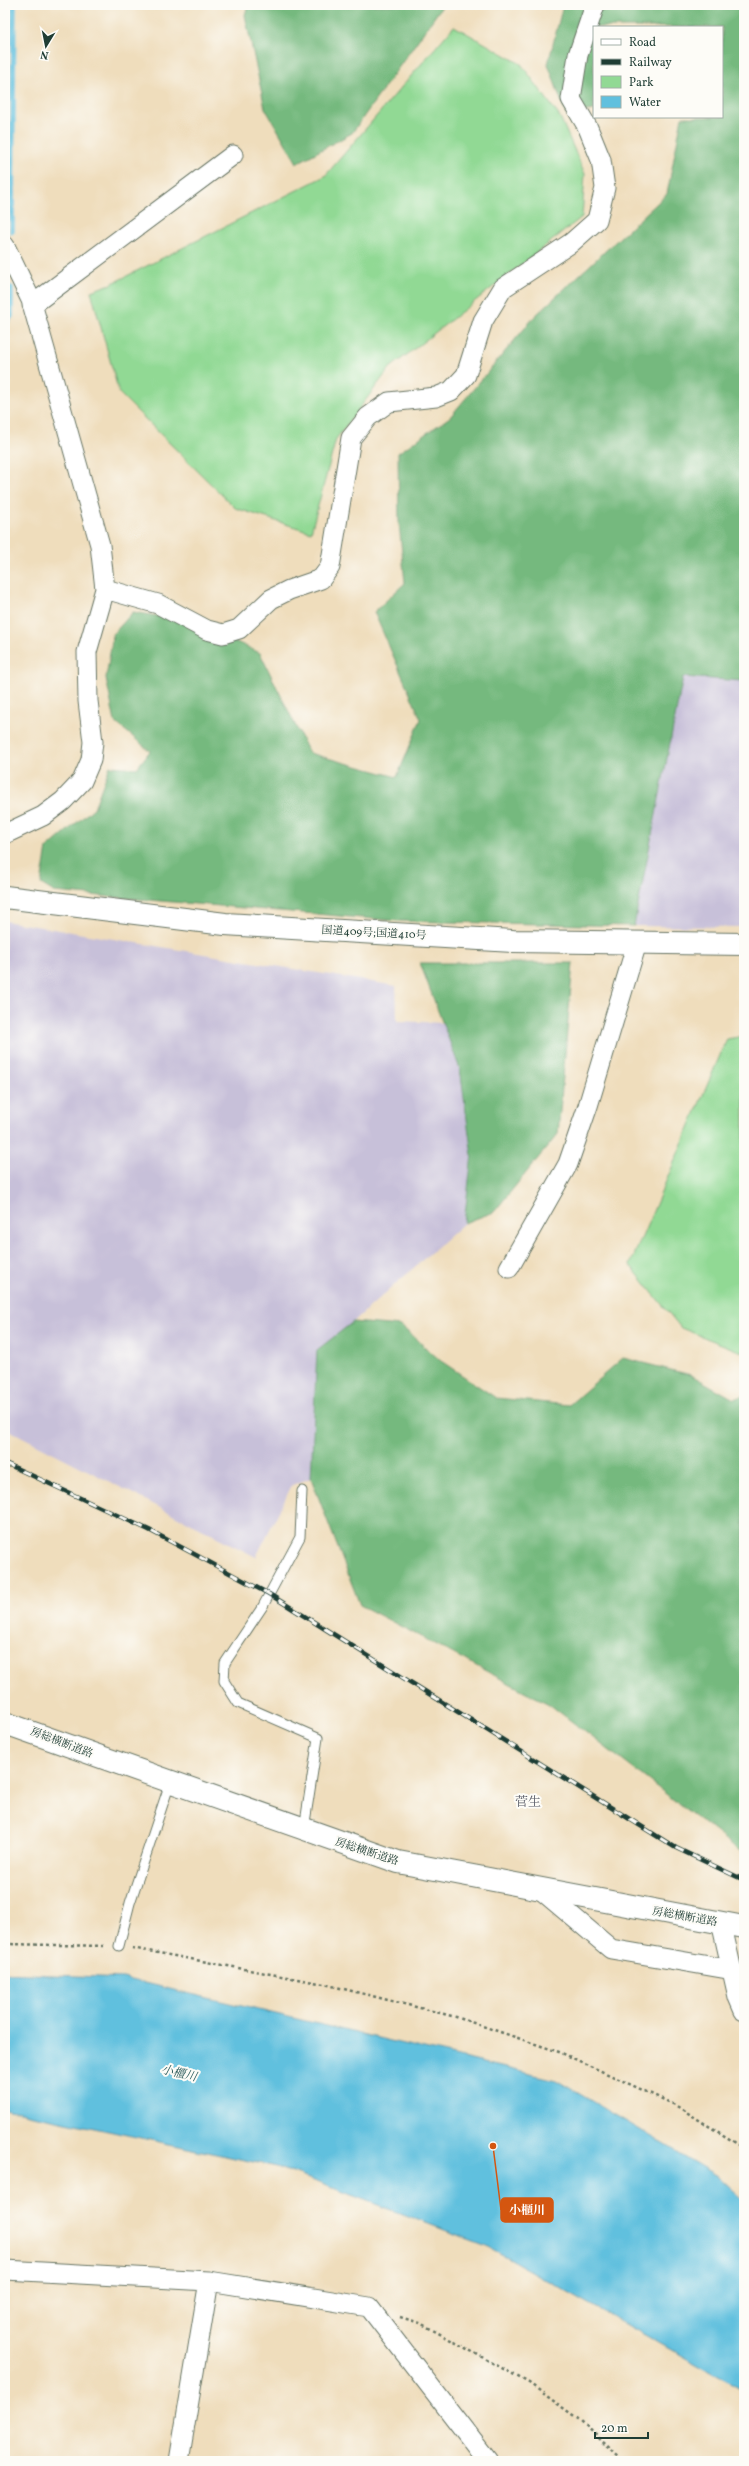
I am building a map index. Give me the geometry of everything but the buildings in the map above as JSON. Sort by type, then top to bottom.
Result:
[{"type":"main road","name":"国道409号;国道410号","points":[[5,897],[225,924],[513,941],[744,944]]},
{"type":"main road","name":"房総横断道路","points":[[5,1723],[22,1727],[170,1783],[398,1862],[744,1926]]},
{"type":"street","points":[[105,589],[158,604],[207,630],[223,634],[239,629],[271,600],[289,590],[321,579],[330,567],[351,438],[368,417],[389,402],[436,397],[451,391],[466,375],[482,321],[503,288],[571,243],[597,220],[604,188],[601,160],[588,128],[571,99],[578,55],[595,5]]},
{"type":"street","points":[[32,305],[233,155]]},
{"type":"street","points":[[5,246],[32,305],[100,544],[105,589],[87,652],[88,701],[93,742],[91,760],[82,781],[63,801],[43,816],[5,834]]},
{"type":"street","points":[[509,1268],[568,1164],[588,1106],[637,943]]},
{"type":"street","points":[[540,1889],[611,1949],[733,1970]]},
{"type":"street","points":[[721,1922],[738,1997],[744,2011]]},
{"type":"street","points":[[5,2270],[209,2281],[369,2307],[488,2461]]},
{"type":"street","points":[[179,2461],[209,2281]]},
{"type":"lane","points":[[302,1491],[300,1537],[263,1606],[225,1663],[224,1681],[238,1703],[318,1738],[304,1829]]},
{"type":"lane","points":[[119,1946],[130,1902],[170,1783]]},
{"type":"path","points":[[5,1944],[119,1946],[324,1984],[456,2017],[569,2056],[675,2106],[744,2148]]},
{"type":"path","points":[[398,2316],[420,2323],[529,2383],[581,2421],[623,2461]]},
{"type":"shaded area","points":[[683,677],[744,681],[744,927],[634,926]]},
{"type":"shaded area","points":[[5,921],[396,986],[397,1021],[443,1023],[460,1069],[472,1155],[464,1223],[353,1322],[317,1350],[311,1478],[292,1485],[256,1557],[5,1428]]},
{"type":"green space","points":[[248,5],[443,5],[352,133],[297,163],[265,108],[245,15]]},
{"type":"green space","points":[[563,5],[744,5],[744,681],[683,677],[634,926],[398,921],[54,892],[41,884],[47,848],[94,808],[110,766],[137,768],[150,751],[115,722],[106,678],[113,634],[133,612],[163,617],[172,612],[260,653],[309,753],[397,777],[421,719],[374,612],[405,583],[399,523],[398,453],[450,417],[535,316],[667,194],[682,118],[723,118],[723,26],[593,26],[593,110],[566,114],[548,64]]},
{"type":"green space","points":[[454,26],[521,64],[560,117],[585,174],[582,217],[390,368],[336,439],[311,532],[235,508],[119,393],[91,291],[111,284],[325,176]]},
{"type":"green space","points":[[420,963],[573,963],[558,1134],[494,1212],[464,1223],[472,1155],[460,1069]]},
{"type":"green space","points":[[744,1036],[744,1353],[681,1328],[630,1265],[727,1039]]},
{"type":"green space","points":[[353,1322],[401,1326],[441,1361],[496,1398],[569,1405],[623,1358],[691,1375],[734,1399],[744,1395],[744,1854],[549,1704],[360,1605],[311,1478],[317,1350]]},
{"type":"water","points":[[5,1973],[123,1978],[556,2080],[718,2176],[744,2200],[744,2391],[487,2246],[277,2167],[5,2109]]},
{"type":"waterway","points":[[12,231],[14,5]]},
{"type":"waterway","points":[[5,325],[11,316],[11,288]]},
{"type":"railway","points":[[5,1463],[149,1530],[269,1594],[676,1848],[744,1880]]},
{"type":"place","name":"小櫃川","points":[[493,2146]]},
{"type":"district","name":"菅生","points":[[528,1801]]}]
